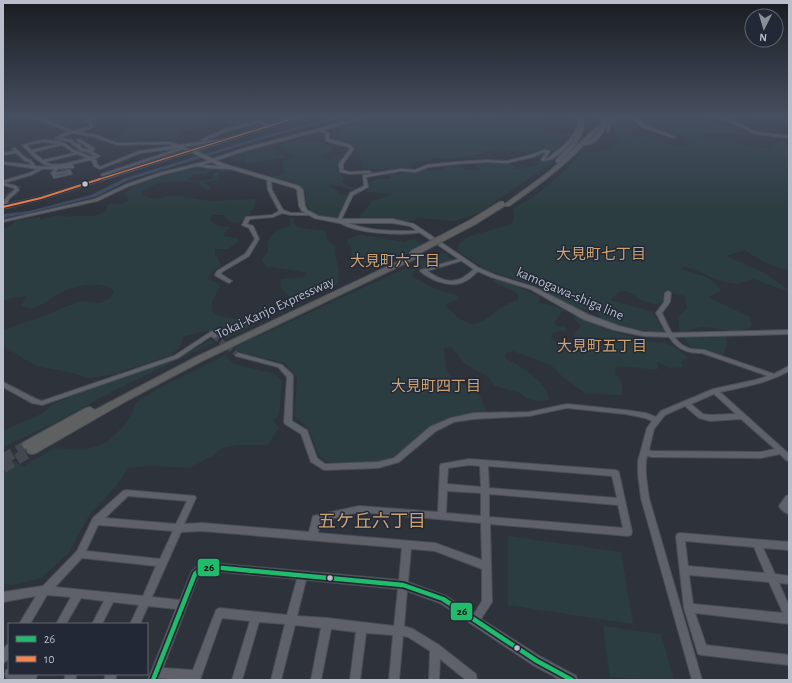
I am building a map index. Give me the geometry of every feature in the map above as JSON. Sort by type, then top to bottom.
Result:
[{"type":"highway","points":[[553,167],[569,147]]},
{"type":"highway","points":[[553,167],[572,147]]},
{"type":"highway","points":[[566,160],[579,147]]},
{"type":"highway","points":[[566,160],[583,147]]},
{"type":"highway","name":"Tokai-Kanjo Expressway","points":[[30,447],[199,359],[416,255],[504,205],[543,179],[566,160]]},
{"type":"highway","name":"Tokai-Kanjo Expressway","points":[[504,205],[553,167]]},
{"type":"main road","points":[[4,207],[41,198],[103,177],[207,147]]},
{"type":"main road","points":[[193,152],[230,168],[299,188],[302,206],[308,214]]},
{"type":"main road","name":"kamogawa-shiga line","points":[[308,214],[323,219],[339,221],[400,222],[412,225],[477,269],[493,276],[532,288],[586,317],[606,325],[643,334],[671,335],[789,332]]},
{"type":"street","points":[[26,147],[48,164],[59,166],[98,156],[80,149],[79,147]]},
{"type":"street","points":[[31,151],[50,147]]},
{"type":"street","points":[[36,154],[66,147],[90,158],[100,168],[103,177],[181,148]]},
{"type":"street","points":[[88,151],[93,148],[92,147]]},
{"type":"street","points":[[178,147],[193,152]]},
{"type":"street","points":[[3,221],[96,200],[128,185],[254,147]]},
{"type":"street","points":[[350,147],[352,149],[341,164],[341,171],[349,173],[416,171],[428,166],[455,163],[487,161],[507,162],[532,156],[544,150],[548,151],[543,160],[548,160],[564,147]]},
{"type":"street","points":[[100,168],[117,160],[148,150],[181,148]]},
{"type":"street","points":[[14,149],[26,160],[30,161],[33,165],[32,167]]},
{"type":"street","points":[[40,158],[71,150]]},
{"type":"street","points":[[3,154],[17,152]]},
{"type":"street","points":[[43,161],[77,153]]},
{"type":"street","points":[[131,155],[149,160]]},
{"type":"street","points":[[48,164],[83,156]]},
{"type":"street","points":[[113,157],[117,160]]},
{"type":"street","points":[[3,163],[42,168],[72,167],[68,164]]},
{"type":"street","points":[[197,165],[230,168]]},
{"type":"street","points":[[16,169],[20,166]]},
{"type":"street","points":[[3,183],[30,174],[42,168]]},
{"type":"street","points":[[54,174],[57,168]]},
{"type":"street","points":[[339,221],[351,194],[366,187],[364,176],[386,172]]},
{"type":"street","points":[[272,180],[269,181],[270,190],[282,211],[291,214],[308,214]]},
{"type":"street","points":[[3,183],[15,187],[17,190],[7,198],[4,207]]},
{"type":"street","points":[[228,281],[218,275],[220,271],[247,255],[257,239],[252,227],[244,225],[248,218],[273,216],[282,211]]},
{"type":"street","points":[[462,259],[422,271],[429,276],[456,284],[467,278],[477,269]]},
{"type":"street","points":[[668,293],[667,302],[659,313],[671,335],[680,347],[693,353],[702,351],[775,376]]},
{"type":"street","points":[[3,384],[34,401],[42,403],[176,356],[212,333],[214,336]]},
{"type":"street","points":[[238,355],[280,366],[290,376],[288,422],[304,432],[314,460],[324,467],[378,465],[396,460],[433,429],[453,420],[474,416],[529,414],[567,406],[625,412],[646,416],[656,420]]},
{"type":"street","points":[[697,680],[645,498],[642,474],[645,452],[651,428],[663,413],[715,391],[756,382],[775,376],[789,368]]},
{"type":"street","points":[[715,391],[789,458]]},
{"type":"street","points":[[687,404],[701,416],[710,418],[741,416]]},
{"type":"street","points":[[645,452],[652,454],[761,455],[780,451]]},
{"type":"street","points":[[313,537],[316,519],[359,509],[628,532],[615,474],[469,462],[444,466],[442,516]]},
{"type":"street","points":[[474,620],[487,602],[484,463]]},
{"type":"street","points":[[443,487],[621,502]]},
{"type":"street","points":[[25,623],[45,590],[80,554],[96,521],[126,493],[192,498],[135,623]]},
{"type":"street","points":[[789,498],[783,506],[789,511]]},
{"type":"street","points":[[96,521],[178,528],[202,527],[435,547],[486,566]]},
{"type":"street","points":[[789,546],[680,537],[689,608],[702,650],[789,660]]},
{"type":"street","points":[[689,608],[789,618],[757,544]]},
{"type":"street","points":[[394,680],[407,545]]},
{"type":"street","points":[[80,554],[162,563]]},
{"type":"street","points":[[472,680],[472,678],[435,649],[410,632],[219,613],[196,676],[155,676],[195,574],[202,568],[212,567],[403,585],[443,599],[565,679]]},
{"type":"street","points":[[684,570],[789,580]]},
{"type":"street","points":[[276,680],[302,576]]},
{"type":"street","points":[[4,598],[45,590],[182,605]]},
{"type":"street","points":[[62,623],[78,594]]},
{"type":"street","points":[[98,623],[111,597]]},
{"type":"street","points":[[237,680],[256,616]]},
{"type":"street","points":[[316,680],[327,623]]},
{"type":"street","points":[[355,680],[362,627]]},
{"type":"street","points":[[434,680],[435,649]]},
{"type":"street","points":[[16,675],[31,677]]},
{"type":"shaded area","points":[[262,147],[273,147],[247,154],[273,150],[284,157],[246,163],[243,159],[246,155],[238,163],[233,161],[231,157],[237,153]]},
{"type":"shaded area","points":[[280,147],[332,147],[334,151],[324,154],[321,158],[330,160],[338,154],[345,153],[338,164],[337,169],[344,179],[342,182],[353,188],[364,186],[359,189],[350,190],[339,186],[329,185],[329,187],[339,191],[338,194],[348,196],[338,219],[324,218],[310,211],[307,207],[306,193],[297,184],[291,181],[260,175],[276,176],[282,174],[285,172],[282,161],[292,158],[292,155]]},
{"type":"shaded area","points":[[351,147],[560,147],[557,151],[540,149],[529,152],[499,148],[481,152],[502,156],[478,154],[453,159],[434,158],[414,164],[408,169],[369,169],[363,167],[359,155],[362,153]]},
{"type":"shaded area","points":[[612,147],[789,147],[789,269],[766,263],[745,250],[726,256],[763,272],[787,289],[783,290],[754,279],[737,284],[720,281],[686,266],[680,269],[708,278],[717,285],[721,291],[708,297],[750,317],[752,326],[739,331],[701,327],[680,333],[678,318],[687,308],[685,296],[663,292],[664,301],[657,305],[641,300],[627,291],[619,292],[610,300],[653,312],[665,332],[648,331],[601,319],[596,310],[577,309],[536,286],[487,270],[458,251],[459,243],[470,236],[512,224],[514,216],[513,208],[531,198],[550,183],[582,152],[604,151]]},
{"type":"shaded area","points":[[557,159],[479,213],[455,221],[418,218],[410,221],[357,220],[372,201],[392,194],[365,192],[369,187],[368,183],[377,179],[389,179],[390,177],[386,174],[400,174],[424,169],[432,171],[444,170],[443,168],[447,166],[460,164],[458,166],[463,169],[475,170],[480,169],[471,163],[482,162],[505,163],[515,166],[515,169],[521,169],[539,164],[538,162],[540,161]]},
{"type":"shaded area","points":[[186,169],[203,171],[215,169],[207,174],[193,174],[187,180],[200,181],[212,179],[212,174],[220,170],[234,172],[220,172],[218,175],[220,178],[219,180],[204,182],[212,189],[209,190],[200,186],[199,182],[168,182],[154,185],[141,193],[144,196],[155,199],[173,195],[209,201],[254,199],[256,202],[254,208],[250,212],[250,215],[240,222],[230,222],[223,215],[213,215],[210,219],[212,222],[220,226],[231,227],[225,231],[223,236],[237,238],[239,241],[228,249],[215,249],[215,254],[221,265],[212,272],[208,279],[221,285],[212,301],[212,311],[219,316],[240,320],[253,325],[227,338],[221,334],[210,331],[184,336],[180,346],[171,355],[115,374],[90,378],[69,372],[36,366],[3,346],[3,330],[41,317],[80,301],[100,303],[111,298],[114,290],[100,285],[84,285],[61,292],[41,305],[31,308],[21,305],[27,296],[11,298],[3,301],[3,228],[9,227],[14,223],[14,221],[40,217],[40,219],[60,215],[65,217],[99,215],[107,210],[107,206],[110,203],[121,204],[129,200],[124,193],[137,184],[162,176],[172,175]]},
{"type":"shaded area","points":[[290,218],[294,218],[295,225],[297,227],[326,231],[326,238],[335,246],[335,256],[339,274],[337,285],[298,300],[292,300],[280,286],[281,279],[303,277],[308,273],[266,266],[262,259],[268,252],[267,246],[272,234],[280,229],[290,226]]},
{"type":"shaded area","points":[[357,235],[404,242],[416,240],[422,246],[396,259],[378,264],[369,264],[360,261],[351,255],[351,247],[346,242]]},
{"type":"shaded area","points":[[442,253],[447,254],[452,260],[413,271],[412,275],[433,288],[457,295],[458,299],[445,305],[458,317],[468,323],[476,324],[483,321],[506,304],[518,300],[518,294],[492,280],[495,279],[521,288],[540,297],[540,303],[562,308],[568,312],[562,311],[554,322],[557,326],[566,326],[566,330],[555,332],[551,335],[552,340],[567,348],[577,352],[582,352],[594,348],[588,344],[575,340],[574,334],[581,326],[575,320],[576,315],[608,330],[651,342],[665,343],[673,346],[688,358],[681,362],[683,367],[671,368],[657,362],[658,369],[616,367],[615,372],[621,383],[622,395],[586,394],[562,376],[552,366],[513,351],[505,353],[505,358],[532,375],[544,387],[549,400],[539,401],[528,399],[520,393],[495,386],[487,376],[465,364],[451,347],[444,348],[446,369],[452,379],[467,386],[481,397],[486,411],[443,420],[394,456],[375,463],[335,463],[323,460],[318,453],[309,429],[294,416],[297,378],[285,363],[243,353],[233,348],[434,255]]},
{"type":"shaded area","points":[[727,337],[726,348],[723,355],[691,347],[684,338]]},
{"type":"shaded area","points":[[211,340],[213,343],[121,387],[56,422],[3,447],[3,431],[43,413],[53,404],[90,388],[178,358]]},
{"type":"shaded area","points":[[225,355],[234,364],[272,373],[282,381],[279,414],[273,421],[279,427],[268,445],[239,445],[222,448],[212,456],[190,468],[152,466],[128,468],[117,485],[90,514],[69,553],[41,578],[12,585],[3,584],[3,453],[23,467],[54,448],[84,450],[106,443],[123,427],[132,413],[136,402],[159,388]]},
{"type":"shaded area","points":[[508,536],[621,552],[633,624],[508,605]]},
{"type":"shaded area","points":[[603,626],[661,634],[674,680],[610,677]]},
{"type":"waterway","points":[[3,216],[29,212],[93,196],[127,179],[233,147]]},
{"type":"waterway","points":[[3,183],[20,187],[18,188]]},
{"type":"waterway","points":[[3,197],[15,189]]},
{"type":"tunnel","points":[[214,336],[238,355]]},
{"type":"tunnel","points":[[3,459],[28,445]]},
{"type":"tunnel","points":[[3,468],[32,450]]},
{"type":"transit line","name":"10","points":[[3,207],[41,198],[203,147]]},
{"type":"transit line","name":"26","points":[[153,680],[195,574],[202,568],[212,567],[403,585],[443,599],[537,661],[572,680]]},
{"type":"district","name":"大見町七丁目","points":[[601,254]]},
{"type":"district","name":"大見町六丁目","points":[[395,261]]},
{"type":"district","name":"大見町五丁目","points":[[602,346]]},
{"type":"district","name":"大見町四丁目","points":[[436,386]]},
{"type":"district","name":"五ケ丘六丁目","points":[[372,522]]}]
